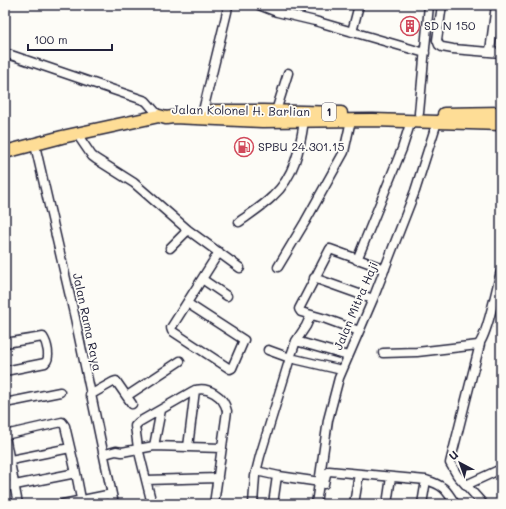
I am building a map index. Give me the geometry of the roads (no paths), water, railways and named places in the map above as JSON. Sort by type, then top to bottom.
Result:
[{"type":"highway","name":"Jalan Kolonel H. Barlian","points":[[159,116],[166,110],[173,109],[202,115],[228,115],[304,121],[415,118],[501,113]]},
{"type":"highway","name":"Jalan Kolonel H. Barlian","points":[[228,115],[276,111],[415,118],[437,122],[501,124]]},
{"type":"highway","name":"1","points":[[5,152],[159,116]]},
{"type":"street","points":[[202,115],[219,51],[228,5]]},
{"type":"street","points":[[259,5],[277,12],[425,53]]},
{"type":"street","points":[[352,32],[358,5]]},
{"type":"street","points":[[358,260],[415,118],[425,53],[429,5]]},
{"type":"street","points":[[442,5],[437,40],[439,45],[453,49],[501,53]]},
{"type":"street","points":[[490,51],[496,5]]},
{"type":"street","points":[[5,53],[146,101],[159,116]]},
{"type":"street","points":[[276,111],[288,73]]},
{"type":"street","points":[[278,267],[344,152],[351,120]]},
{"type":"street","points":[[239,222],[274,196],[287,180],[298,151],[304,121]]},
{"type":"street","name":"Jalan Mitra Haji","points":[[316,504],[328,420],[342,370],[373,299],[415,191],[437,122]]},
{"type":"street","points":[[77,134],[92,156],[140,188],[188,230],[240,268]]},
{"type":"street","name":"Jalan Rama Raya","points":[[35,145],[75,318],[114,504]]},
{"type":"street","points":[[170,248],[188,230]]},
{"type":"street","points":[[359,331],[301,312],[299,309],[330,250],[385,269]]},
{"type":"street","points":[[187,303],[244,340],[232,368],[230,369],[172,331],[171,328],[218,252]]},
{"type":"street","points":[[482,504],[450,463],[480,344],[491,312],[501,271]]},
{"type":"street","points":[[314,278],[373,299]]},
{"type":"street","points":[[202,279],[227,296]]},
{"type":"street","points":[[253,504],[256,471],[290,358],[296,341],[311,315]]},
{"type":"street","points":[[5,343],[43,337],[49,358],[45,363],[5,371]]},
{"type":"street","points":[[296,341],[348,356]]},
{"type":"street","points":[[383,353],[417,352],[480,344]]},
{"type":"street","points":[[268,350],[290,358],[342,370]]},
{"type":"street","points":[[127,396],[180,361]]},
{"type":"street","points":[[90,395],[116,381],[132,404]]},
{"type":"street","points":[[188,447],[195,390]]},
{"type":"street","points":[[152,504],[134,429],[136,425],[195,390],[209,390],[224,401],[227,410],[214,504]]},
{"type":"street","points":[[5,403],[60,392]]},
{"type":"street","points":[[154,446],[161,410]]},
{"type":"street","points":[[18,504],[15,485],[7,460],[5,435],[62,422],[66,426],[82,502]]},
{"type":"street","points":[[105,456],[116,451],[122,452],[154,446],[222,448]]},
{"type":"street","points":[[7,460],[70,448]]},
{"type":"street","points":[[466,485],[501,469]]},
{"type":"street","points":[[256,471],[277,476],[320,482]]},
{"type":"street","points":[[320,504],[327,472],[426,480],[438,484],[447,491],[455,504]]},
{"type":"street","points":[[5,487],[76,473]]},
{"type":"street","points":[[354,504],[359,474]]},
{"type":"street","points":[[273,504],[277,476]]},
{"type":"street","points":[[387,504],[391,477]]},
{"type":"street","points":[[146,480],[218,478]]},
{"type":"street","points":[[422,504],[426,480]]},
{"type":"street","points":[[62,504],[82,502],[112,494]]},
{"type":"place","name":"SD N 150","points":[[410,26]]},
{"type":"place","name":"SPBU 24.301.15","points":[[244,147]]}]
